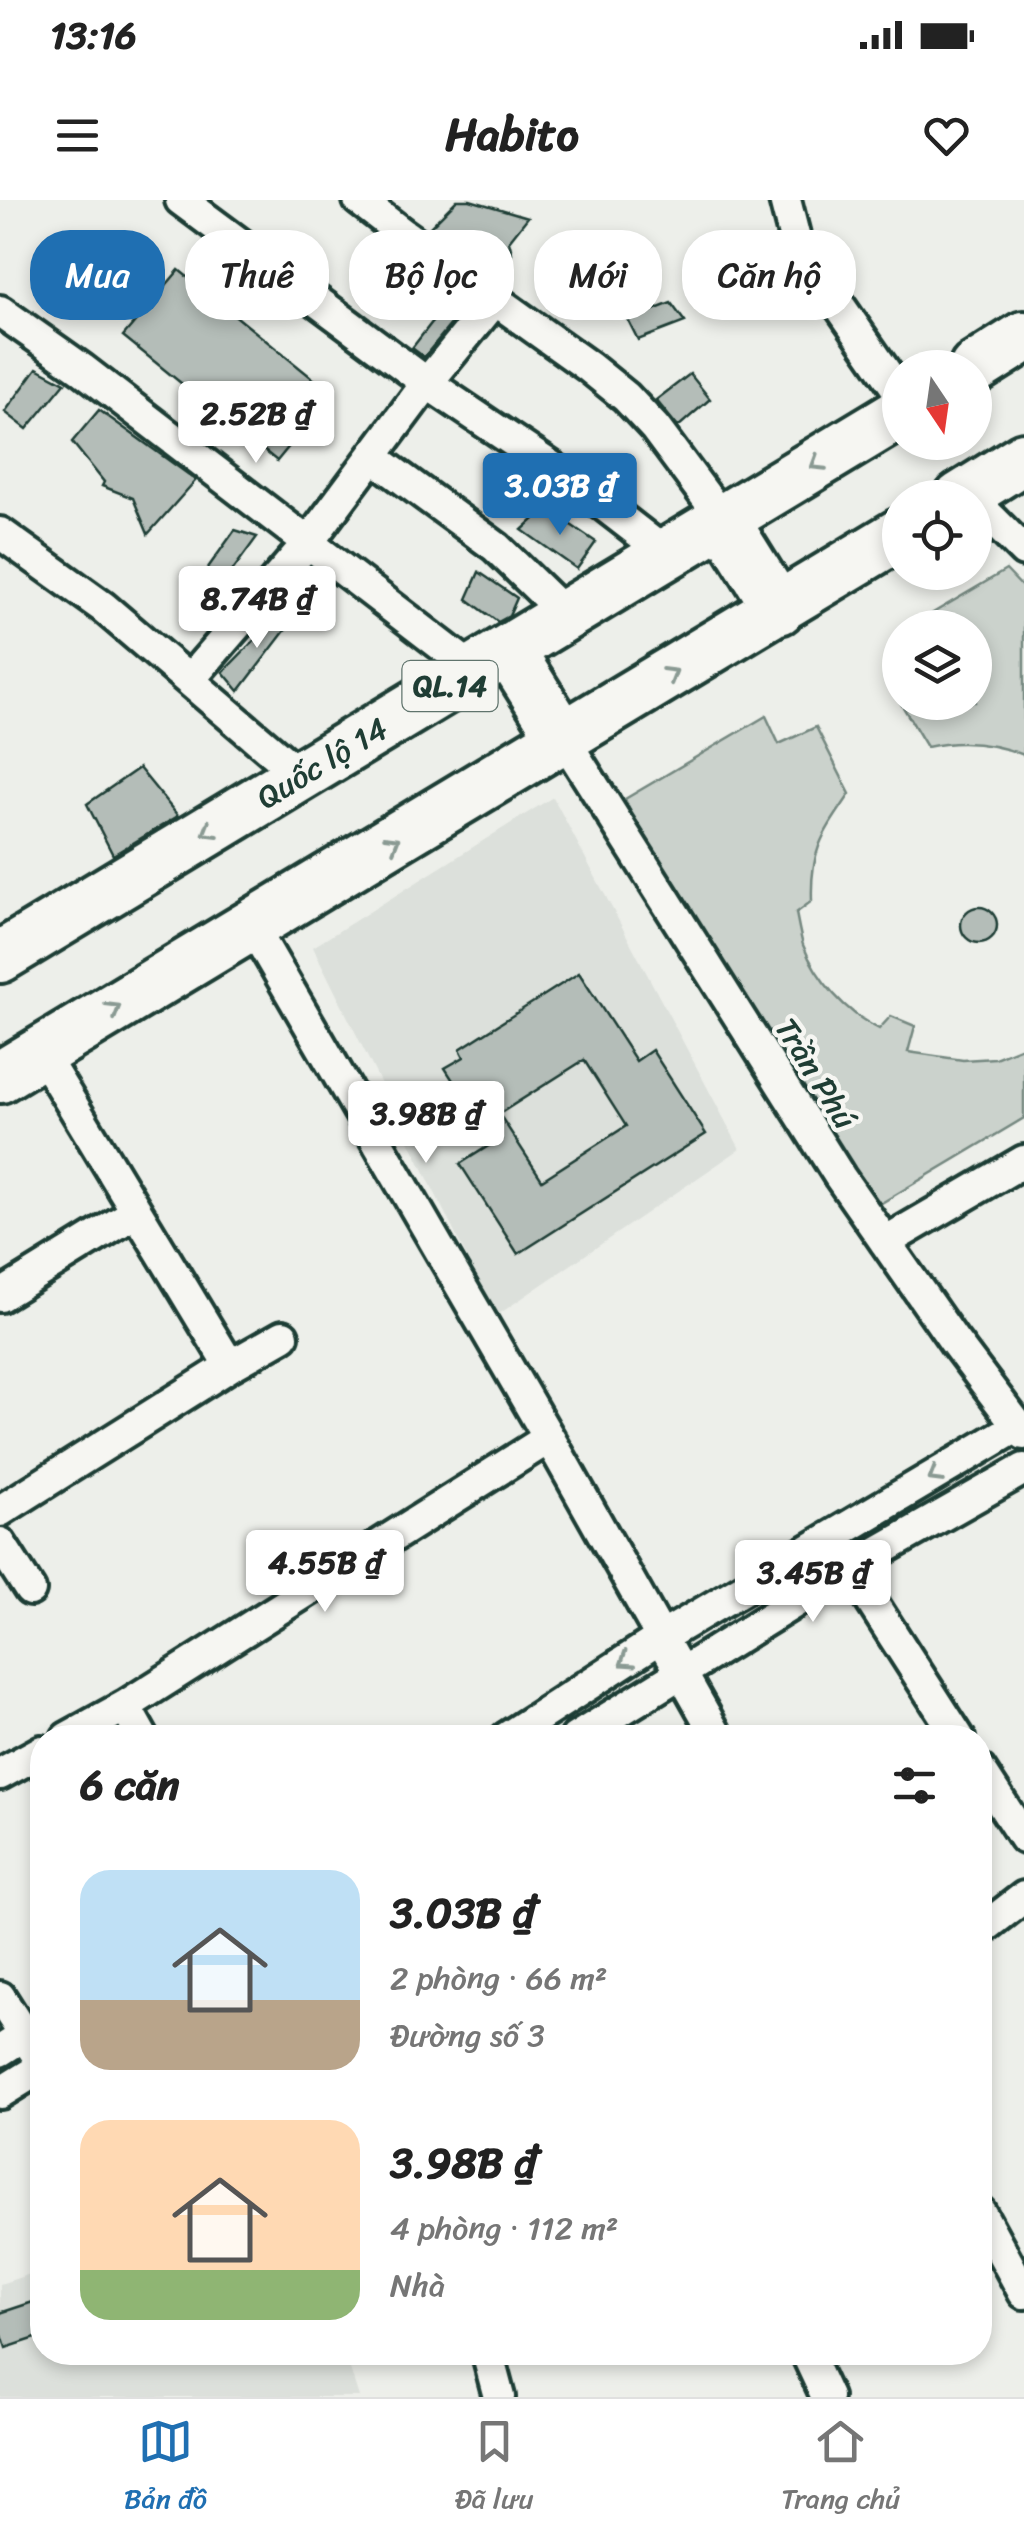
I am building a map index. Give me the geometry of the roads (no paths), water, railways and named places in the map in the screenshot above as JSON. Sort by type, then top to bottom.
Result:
[{"type":"highway","points":[[992,357],[1024,337]]},
{"type":"highway","name":"Quốc lộ 14","points":[[0,957],[882,424]]},
{"type":"highway","points":[[992,481],[1024,458]]},
{"type":"highway","points":[[724,521],[778,609]]},
{"type":"highway","points":[[20,1065],[882,545]]},
{"type":"highway","points":[[492,661],[564,738]]},
{"type":"street","points":[[181,200],[427,383],[574,482],[668,555]]},
{"type":"street","points":[[359,200],[400,230]]},
{"type":"street","points":[[789,202],[796,244],[882,367]]},
{"type":"street","points":[[0,311],[307,544],[492,661]]},
{"type":"street","points":[[514,314],[626,398],[655,428],[724,521]]},
{"type":"street","points":[[190,678],[307,544],[479,320]]},
{"type":"street","points":[[373,458],[496,547],[568,616]]},
{"type":"street","points":[[992,521],[1024,551]]},
{"type":"street","points":[[0,533],[103,606],[301,776]]},
{"type":"street","name":"Trần Phú","points":[[564,738],[840,1177],[1021,1430]]},
{"type":"street","points":[[252,926],[711,1725]]},
{"type":"street","points":[[20,1065],[136,1212],[230,1366]]},
{"type":"street","points":[[885,1242],[1024,1161]]},
{"type":"street","points":[[0,1296],[136,1212]]},
{"type":"street","points":[[0,1511],[283,1336]]},
{"type":"street","points":[[526,1725],[662,1637],[1021,1430]]},
{"type":"street","points":[[91,1725],[549,1438]]},
{"type":"street","points":[[596,1725],[850,1568],[1024,1469]]},
{"type":"street","points":[[831,1537],[951,1725]]},
{"type":"street","points":[[0,1543],[30,1590]]},
{"type":"street","points":[[125,1706],[136,1725]]},
{"type":"street","points":[[0,1774],[30,1758]]},
{"type":"street","points":[[992,1789],[1024,1838]]},
{"type":"street","points":[[992,1921],[1024,1897]]},
{"type":"street","points":[[0,1997],[22,2037]]},
{"type":"street","points":[[0,2093],[30,2073]]},
{"type":"street","points":[[992,2234],[1024,2293]]},
{"type":"street","points":[[491,2365],[499,2397]]},
{"type":"street","points":[[812,2365],[827,2397]]}]
